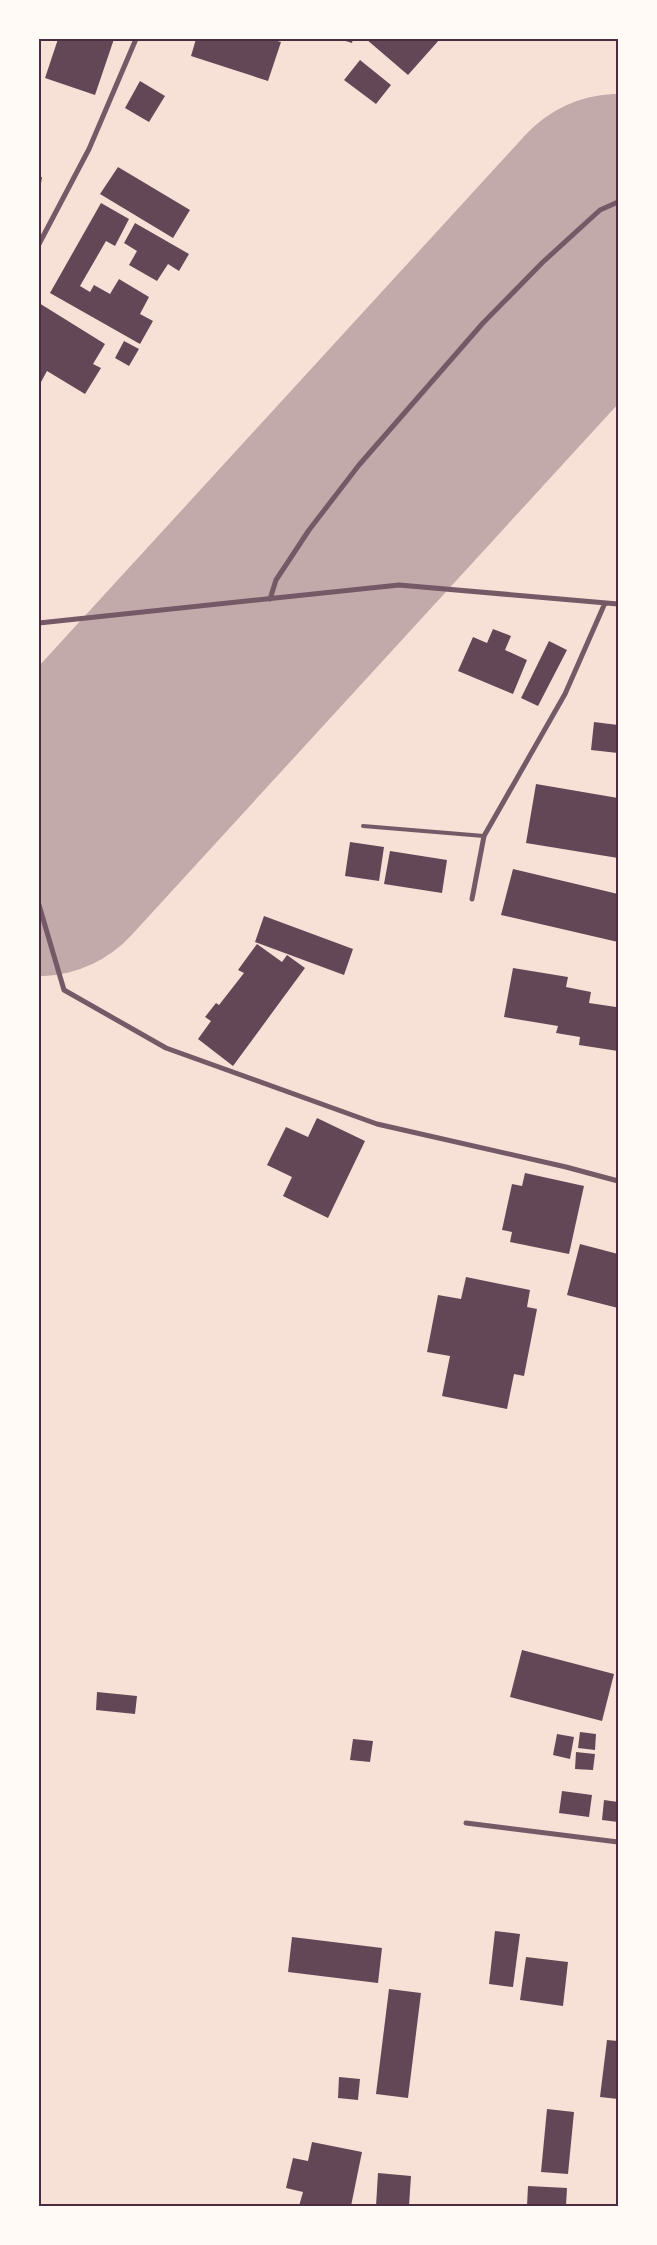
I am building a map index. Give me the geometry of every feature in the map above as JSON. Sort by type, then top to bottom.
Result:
[{"type":"street","points":[[39,244],[89,149],[136,39]]},
{"type":"street","points":[[270,599],[276,580],[314,523],[359,465],[470,338],[543,262],[600,210],[618,202]]},
{"type":"street","points":[[39,623],[399,585],[618,604]]},
{"type":"street","points":[[472,899],[484,836],[565,694],[605,603]]},
{"type":"street","points":[[39,905],[64,990],[166,1048],[377,1124],[556,1164],[618,1181]]},
{"type":"street","points":[[466,1823],[618,1842]]},
{"type":"lane","points":[[364,826],[484,836]]},
{"type":"building","points":[[58,39],[114,39],[95,95],[45,78]]},
{"type":"building","points":[[196,39],[270,39],[281,42],[268,81],[191,56]]},
{"type":"building","points":[[339,39],[353,39],[352,43]]},
{"type":"building","points":[[366,39],[440,39],[408,75]]},
{"type":"building","points":[[360,60],[391,85],[376,104],[344,80]]},
{"type":"building","points":[[140,81],[165,96],[149,122],[125,108]]},
{"type":"building","points":[[118,167],[190,210],[173,238],[100,194]]},
{"type":"building","points":[[39,177],[42,177],[40,190],[39,190]]},
{"type":"building","points":[[101,203],[129,219],[115,246],[106,241],[80,286],[90,292],[94,285],[110,294],[119,279],[149,297],[140,314],[153,321],[140,344],[50,293]]},
{"type":"building","points":[[135,223],[189,254],[179,271],[168,264],[157,281],[129,265],[137,251],[124,243]]},
{"type":"building","points":[[39,303],[105,344],[93,364],[101,368],[85,394],[47,371],[41,382],[39,381]]},
{"type":"building","points":[[124,341],[139,349],[129,366],[115,358]]},
{"type":"building","points":[[493,629],[511,636],[505,650],[527,660],[513,694],[458,671],[473,637],[487,643]]},
{"type":"building","points":[[549,641],[567,650],[538,706],[521,698]]},
{"type":"building","points":[[594,722],[618,725],[618,753],[591,750]]},
{"type":"building","points":[[536,784],[618,798],[618,858],[526,843]]},
{"type":"building","points":[[350,842],[384,847],[379,881],[345,876]]},
{"type":"building","points":[[390,851],[447,860],[442,893],[384,884]]},
{"type":"building","points":[[513,869],[618,894],[618,942],[501,915]]},
{"type":"building","points":[[264,916],[353,949],[344,975],[255,942]]},
{"type":"building","points":[[257,944],[282,962],[287,955],[305,968],[233,1066],[198,1039],[211,1021],[205,1017],[216,1003],[219,1005],[244,973],[238,970]]},
{"type":"building","points":[[513,968],[568,977],[566,987],[591,992],[589,1003],[616,1007],[618,1001],[618,1051],[579,1045],[580,1037],[556,1033],[558,1026],[504,1017]]},
{"type":"building","points":[[317,1118],[365,1141],[328,1218],[283,1196],[292,1177],[267,1165],[286,1127],[308,1137]]},
{"type":"building","points":[[525,1173],[584,1186],[569,1254],[510,1242],[512,1232],[502,1230],[512,1184],[522,1186]]},
{"type":"building","points":[[580,1244],[618,1254],[618,1308],[567,1295]]},
{"type":"building","points":[[466,1277],[530,1290],[527,1307],[537,1309],[524,1376],[514,1374],[507,1409],[442,1396],[450,1356],[427,1352],[438,1295],[461,1299]]},
{"type":"building","points":[[522,1650],[614,1674],[602,1721],[510,1697]]},
{"type":"building","points":[[97,1692],[137,1696],[135,1714],[96,1710]]},
{"type":"building","points":[[580,1732],[596,1734],[595,1750],[578,1748]]},
{"type":"building","points":[[557,1734],[574,1737],[570,1759],[553,1755]]},
{"type":"building","points":[[353,1739],[373,1741],[370,1762],[350,1760]]},
{"type":"building","points":[[576,1752],[595,1754],[593,1770],[575,1769]]},
{"type":"building","points":[[562,1791],[592,1795],[589,1817],[559,1813]]},
{"type":"building","points":[[604,1800],[618,1802],[618,1822],[602,1820]]},
{"type":"building","points":[[495,1931],[520,1934],[513,1987],[489,1984]]},
{"type":"building","points":[[292,1937],[382,1948],[378,1983],[288,1972]]},
{"type":"building","points":[[526,1957],[568,1962],[563,2006],[520,2000]]},
{"type":"building","points":[[389,1989],[421,1993],[408,2098],[376,2094]]},
{"type":"building","points":[[607,2040],[618,2041],[618,2099],[600,2097]]},
{"type":"building","points":[[339,2077],[360,2079],[358,2100],[338,2098]]},
{"type":"building","points":[[547,2109],[574,2112],[568,2174],[541,2172]]},
{"type":"building","points":[[312,2142],[362,2152],[351,2206],[299,2206],[303,2192],[286,2188],[293,2158],[308,2161]]},
{"type":"building","points":[[378,2173],[411,2176],[409,2206],[376,2206]]},
{"type":"building","points":[[528,2186],[567,2188],[566,2206],[527,2206]]},
{"type":"runway","points":[[39,851],[618,219]]}]
